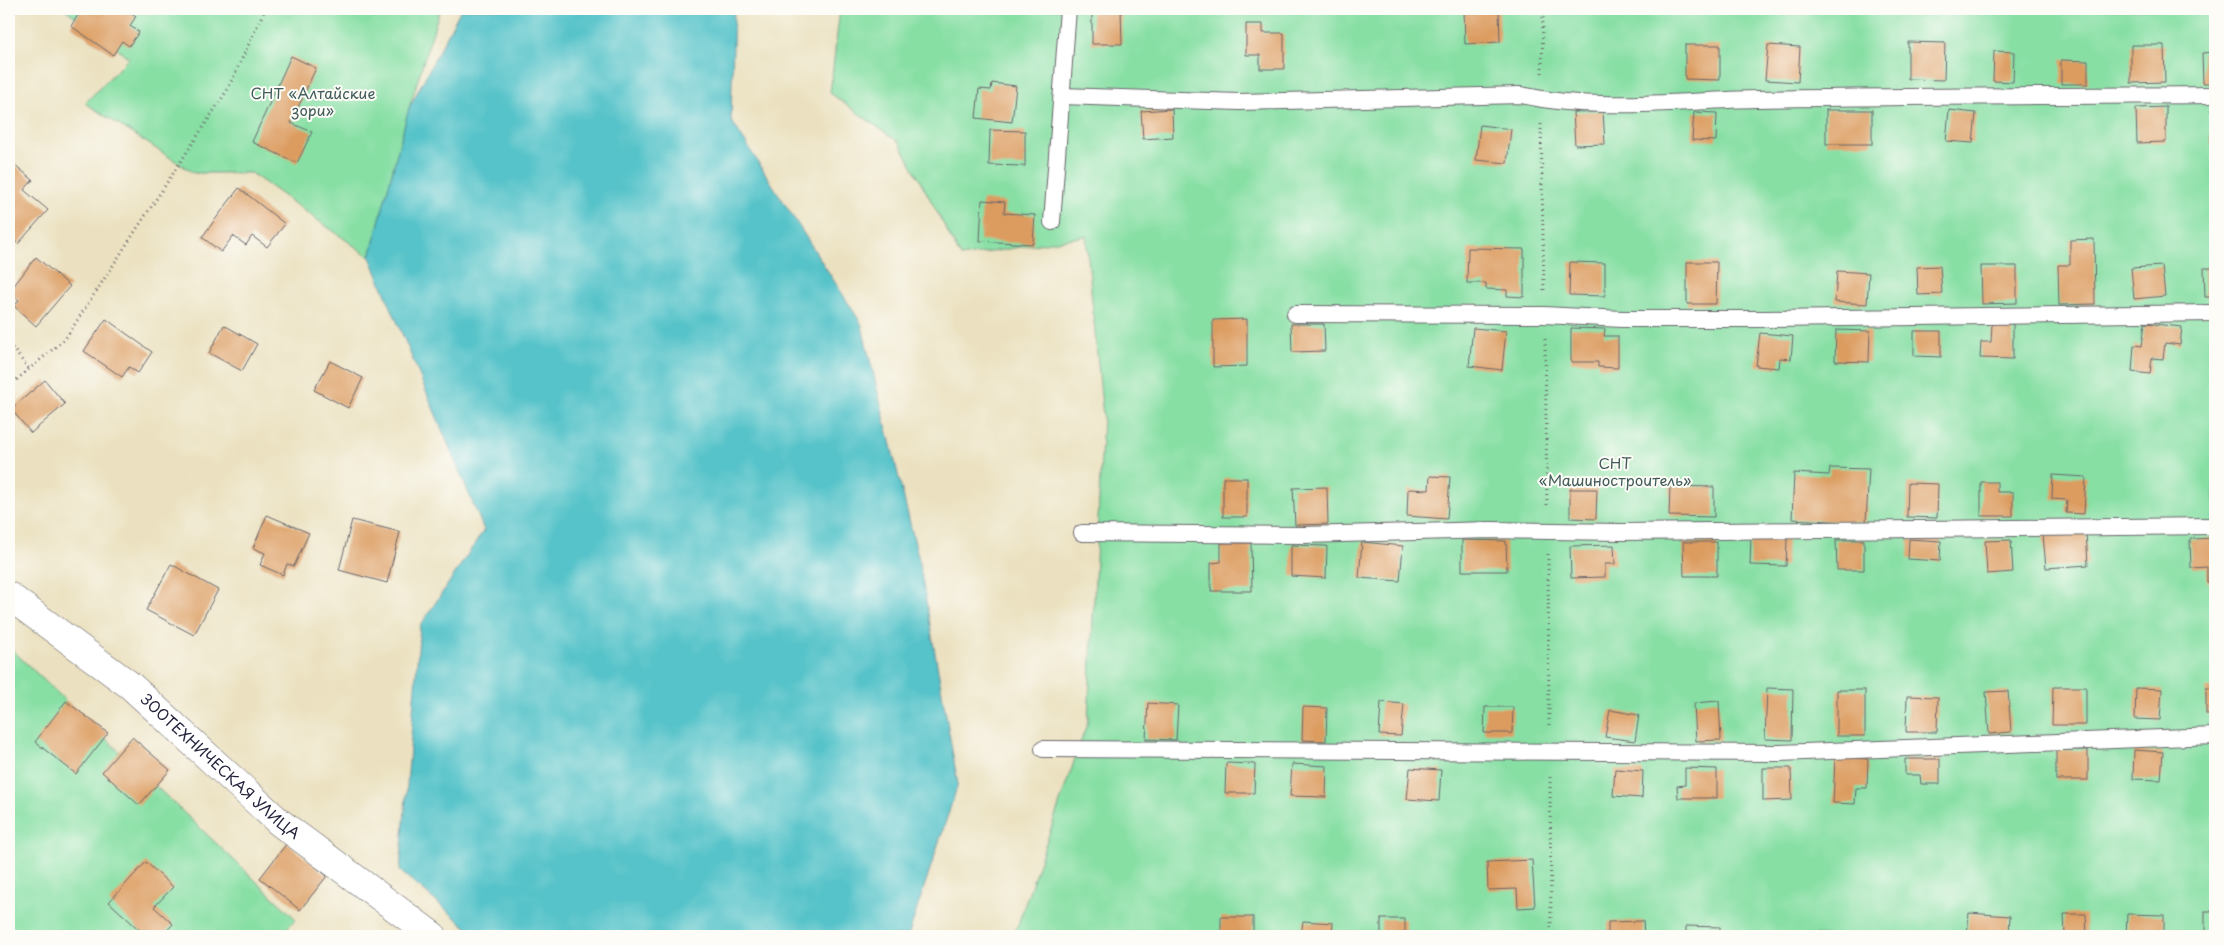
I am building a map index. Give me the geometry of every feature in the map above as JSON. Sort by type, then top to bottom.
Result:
[{"type":"street","name":"ЗООТЕХНИЧЕСКАЯ УЛИЦА","points":[[9,596],[130,686],[279,822],[433,936]]},
{"type":"lane","points":[[1052,222],[1068,9]]},
{"type":"lane","points":[[1062,96],[1239,102],[1521,95],[1542,100],[1628,105],[1753,100],[2215,95]]},
{"type":"lane","points":[[1295,314],[1544,315],[1622,318],[1766,319],[2215,313]]},
{"type":"lane","points":[[1082,533],[1303,535],[1547,530],[1621,532],[2215,526]]},
{"type":"lane","points":[[1043,749],[1779,753],[2215,736]]},
{"type":"path","points":[[9,386],[65,338],[71,330],[228,89],[265,9]]},
{"type":"path","points":[[1543,9],[1542,100],[1551,936]]},
{"type":"path","points":[[9,344],[29,369]]},
{"type":"path","points":[[9,930],[14,936]]},
{"type":"green space","name":"СНТ «Алтайские зори»","points":[[65,9],[440,9],[409,108],[370,257],[251,173],[194,173],[85,103],[129,58]]},
{"type":"green space","name":"СНТ «Машиностроитель»","points":[[840,9],[2215,9],[2215,936],[1014,936],[1088,721],[1103,417],[1086,236],[961,257],[900,143],[830,93]]},
{"type":"green space","points":[[9,647],[296,919],[279,936],[9,936]]},
{"type":"water","points":[[461,9],[734,9],[731,120],[861,323],[918,556],[958,784],[908,936],[477,936],[400,871],[420,626],[484,530],[370,257],[409,108]]},
{"type":"building","points":[[82,9],[126,9],[136,16],[130,26],[139,32],[129,46],[122,41],[113,55],[71,26]]},
{"type":"building","points":[[1092,9],[1121,9],[1122,44],[1092,44]]},
{"type":"building","points":[[1464,9],[1499,9],[1500,42],[1465,44]]},
{"type":"building","points":[[1246,24],[1263,24],[1263,33],[1284,33],[1284,69],[1260,69],[1260,55],[1246,55]]},
{"type":"building","points":[[1908,42],[1945,43],[1944,80],[1908,79]]},
{"type":"building","points":[[1685,45],[1720,45],[1720,80],[1685,79]]},
{"type":"building","points":[[1768,45],[1800,47],[1798,82],[1765,80]]},
{"type":"building","points":[[2131,45],[2164,45],[2165,82],[2131,83]]},
{"type":"building","points":[[1994,51],[2014,52],[2013,82],[1993,81]]},
{"type":"building","points":[[2215,52],[2215,83],[2203,83],[2202,53]]},
{"type":"building","points":[[291,56],[316,68],[291,123],[312,132],[297,163],[252,142]]},
{"type":"building","points":[[2061,60],[2088,61],[2088,84],[2061,84]]},
{"type":"building","points":[[992,83],[1016,86],[1012,122],[976,118],[979,89],[991,90]]},
{"type":"building","points":[[2166,107],[2166,142],[2137,143],[2136,108]]},
{"type":"building","points":[[1172,109],[1173,137],[1143,139],[1141,111]]},
{"type":"building","points":[[2212,109],[2215,109],[2215,145],[2211,145]]},
{"type":"building","points":[[1826,110],[1872,110],[1872,144],[1826,144]]},
{"type":"building","points":[[1949,110],[1976,113],[1973,143],[1946,141]]},
{"type":"building","points":[[1603,111],[1605,144],[1575,145],[1573,112]]},
{"type":"building","points":[[1694,112],[1717,113],[1716,141],[1692,140]]},
{"type":"building","points":[[1480,125],[1511,129],[1507,163],[1476,160]]},
{"type":"building","points":[[990,130],[1025,131],[1025,166],[989,165]]},
{"type":"building","points":[[9,160],[33,180],[24,190],[48,210],[18,244],[9,236]]},
{"type":"building","points":[[239,188],[285,224],[267,247],[252,236],[246,245],[233,236],[221,252],[202,237]]},
{"type":"building","points":[[982,200],[1005,202],[1004,213],[1035,215],[1033,244],[980,241]]},
{"type":"building","points":[[2094,239],[2095,304],[2059,305],[2058,265],[2070,265],[2070,240]]},
{"type":"building","points":[[1468,248],[1524,249],[1524,297],[1507,296],[1507,290],[1486,289],[1486,283],[1467,283]]},
{"type":"building","points":[[36,257],[70,286],[36,326],[14,306],[19,300],[9,292]]},
{"type":"building","points":[[1570,262],[1605,263],[1605,296],[1569,295]]},
{"type":"building","points":[[1687,262],[1717,262],[1716,304],[1687,304]]},
{"type":"building","points":[[1940,266],[1942,294],[1918,295],[1917,267]]},
{"type":"building","points":[[1981,266],[2017,266],[2017,303],[1982,304]]},
{"type":"building","points":[[2162,266],[2165,296],[2134,299],[2131,268]]},
{"type":"building","points":[[2204,268],[2215,268],[2215,297],[2205,297]]},
{"type":"building","points":[[1837,271],[1869,273],[1867,304],[1835,302]]},
{"type":"building","points":[[106,319],[152,352],[138,373],[129,367],[122,377],[84,351]]},
{"type":"building","points":[[1247,319],[1247,366],[1213,367],[1213,320]]},
{"type":"building","points":[[1992,323],[2013,324],[2013,359],[1980,358],[1981,342],[1991,342]]},
{"type":"building","points":[[2145,323],[2182,327],[2180,345],[2165,343],[2163,359],[2152,358],[2150,374],[2132,372],[2134,345],[2142,346]]},
{"type":"building","points":[[1291,324],[1324,324],[1325,351],[1292,352]]},
{"type":"building","points":[[224,325],[257,344],[242,371],[209,353]]},
{"type":"building","points":[[1473,328],[1506,331],[1502,370],[1469,366]]},
{"type":"building","points":[[1571,328],[1605,329],[1604,336],[1618,336],[1618,368],[1598,367],[1598,362],[1571,362]]},
{"type":"building","points":[[1836,330],[1870,331],[1869,362],[1835,361]]},
{"type":"building","points":[[1914,331],[1941,331],[1941,357],[1914,356]]},
{"type":"building","points":[[1760,333],[1793,336],[1791,359],[1780,358],[1779,368],[1756,366]]},
{"type":"building","points":[[330,361],[363,378],[348,408],[314,390]]},
{"type":"building","points":[[45,380],[65,404],[31,433],[11,409]]},
{"type":"building","points":[[1830,468],[1869,469],[1866,523],[1792,519],[1794,473],[1829,475]]},
{"type":"building","points":[[2053,475],[2086,477],[2084,514],[2066,513],[2067,500],[2052,499]]},
{"type":"building","points":[[1430,476],[1450,477],[1447,519],[1407,516],[1408,489],[1429,490]]},
{"type":"building","points":[[1223,478],[1247,478],[1247,517],[1223,517]]},
{"type":"building","points":[[1981,482],[1997,482],[1997,492],[2013,492],[2013,516],[1981,516]]},
{"type":"building","points":[[1908,483],[1938,484],[1937,518],[1907,517]]},
{"type":"building","points":[[1670,486],[1714,487],[1714,517],[1669,516]]},
{"type":"building","points":[[1327,487],[1328,524],[1295,525],[1293,488]]},
{"type":"building","points":[[1570,489],[1597,489],[1596,519],[1570,518]]},
{"type":"building","points":[[267,515],[309,533],[294,566],[287,564],[283,575],[260,565],[265,553],[253,548]]},
{"type":"building","points":[[352,520],[400,532],[387,583],[339,570]]},
{"type":"building","points":[[2086,532],[2088,565],[2046,568],[2043,535]]},
{"type":"building","points":[[1751,538],[1787,539],[1786,566],[1750,565]]},
{"type":"building","points":[[2215,538],[2215,582],[2207,582],[2207,567],[2191,568],[2190,539]]},
{"type":"building","points":[[1909,539],[1941,541],[1940,561],[1908,559]]},
{"type":"building","points":[[1462,540],[1506,541],[1507,571],[1462,571]]},
{"type":"building","points":[[1836,540],[1864,540],[1864,570],[1837,570]]},
{"type":"building","points":[[2011,540],[2013,572],[1987,574],[1985,541]]},
{"type":"building","points":[[1362,542],[1403,546],[1400,581],[1359,578]]},
{"type":"building","points":[[1683,542],[1717,542],[1717,576],[1684,576]]},
{"type":"building","points":[[1221,543],[1251,543],[1252,591],[1211,591],[1211,563],[1221,562]]},
{"type":"building","points":[[1291,545],[1327,546],[1326,578],[1291,576]]},
{"type":"building","points":[[1614,545],[1615,564],[1605,564],[1605,577],[1571,578],[1570,546]]},
{"type":"building","points":[[171,564],[218,590],[194,635],[146,610]]},
{"type":"building","points":[[2053,687],[2086,687],[2086,725],[2052,725]]},
{"type":"building","points":[[1767,688],[1793,689],[1792,740],[1765,739]]},
{"type":"building","points":[[2136,688],[2162,689],[2160,720],[2135,719]]},
{"type":"building","points":[[2206,688],[2215,688],[2215,714],[2206,714]]},
{"type":"building","points":[[1837,690],[1865,690],[1865,736],[1837,736]]},
{"type":"building","points":[[2008,691],[2011,732],[1989,734],[1986,692]]},
{"type":"building","points":[[1907,696],[1938,697],[1937,732],[1906,732]]},
{"type":"building","points":[[66,701],[108,733],[76,774],[35,742]]},
{"type":"building","points":[[1719,701],[1721,740],[1696,741],[1694,703]]},
{"type":"building","points":[[1381,702],[1404,704],[1401,736],[1379,735]]},
{"type":"building","points":[[1148,703],[1178,705],[1176,740],[1146,739]]},
{"type":"building","points":[[1303,707],[1327,708],[1326,741],[1302,740]]},
{"type":"building","points":[[1485,707],[1513,707],[1512,733],[1484,733]]},
{"type":"building","points":[[1610,710],[1639,715],[1635,741],[1605,737]]},
{"type":"building","points":[[132,737],[170,770],[139,805],[102,772]]},
{"type":"building","points":[[2056,750],[2088,750],[2088,780],[2056,780]]},
{"type":"building","points":[[2134,750],[2163,752],[2161,780],[2133,779]]},
{"type":"building","points":[[1835,757],[1868,759],[1867,788],[1856,788],[1855,804],[1833,803]]},
{"type":"building","points":[[1905,759],[1940,759],[1940,784],[1921,784],[1920,775],[1905,775]]},
{"type":"building","points":[[1226,763],[1255,764],[1254,793],[1225,793]]},
{"type":"building","points":[[1292,764],[1327,766],[1326,797],[1290,796]]},
{"type":"building","points":[[1410,768],[1441,770],[1439,801],[1407,799]]},
{"type":"building","points":[[1685,768],[1717,769],[1717,798],[1678,798],[1677,786],[1685,785]]},
{"type":"building","points":[[1763,768],[1791,768],[1792,800],[1763,801]]},
{"type":"building","points":[[1615,769],[1643,771],[1642,798],[1613,796]]},
{"type":"building","points":[[287,843],[327,876],[300,910],[260,878]]},
{"type":"building","points":[[1532,860],[1535,907],[1518,908],[1517,889],[1488,890],[1487,862]]},
{"type":"building","points":[[146,862],[173,887],[154,907],[173,924],[162,936],[146,936],[109,902]]},
{"type":"building","points":[[2205,911],[2215,911],[2215,936],[2205,936]]},
{"type":"building","points":[[1969,913],[2010,916],[2009,936],[1967,936]]},
{"type":"building","points":[[2064,914],[2086,914],[2087,936],[2065,936]]},
{"type":"building","points":[[2127,914],[2164,915],[2164,936],[2126,936]]},
{"type":"building","points":[[1221,917],[1253,917],[1253,936],[1221,936]]},
{"type":"building","points":[[1381,919],[1405,919],[1405,936],[1381,936]]},
{"type":"building","points":[[1303,921],[1333,923],[1332,936],[1301,936]]},
{"type":"building","points":[[1643,921],[1644,936],[1608,936],[1608,922]]},
{"type":"building","points":[[1686,926],[1720,927],[1720,936],[1686,936]]}]
